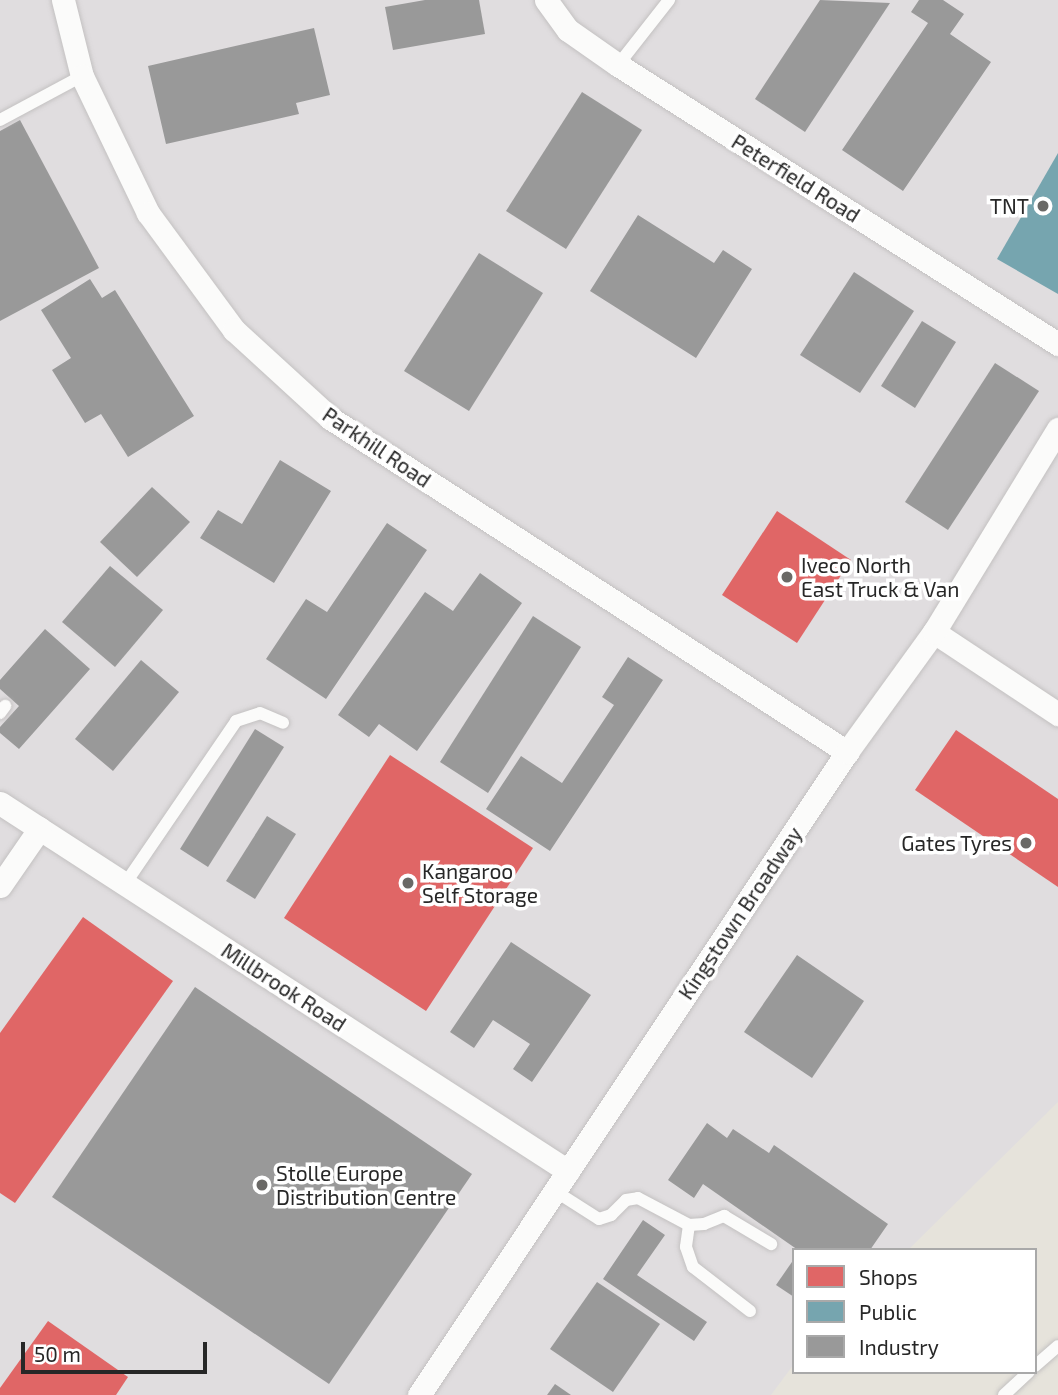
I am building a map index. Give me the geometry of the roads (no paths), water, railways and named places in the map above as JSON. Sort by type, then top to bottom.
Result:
[{"type":"street","name":"Parkhill Road","points":[[63,0],[82,76],[148,213],[234,330],[330,418],[847,752]]},
{"type":"street","name":"Peterfield Road","points":[[546,0],[568,30],[618,65],[1058,344]]},
{"type":"street","name":"Kingstown Broadway","points":[[419,1395],[847,752],[934,632],[1058,429]]},
{"type":"street","points":[[934,632],[1058,715]]},
{"type":"street","name":"Millbrook Road","points":[[0,803],[568,1171]]},
{"type":"street","points":[[0,886],[40,828]]},
{"type":"lane","points":[[618,65],[669,0]]},
{"type":"lane","points":[[0,120],[82,76]]},
{"type":"lane","points":[[125,884],[236,722],[260,713],[283,723]]},
{"type":"lane","points":[[555,1191],[599,1219],[611,1215],[626,1200],[638,1198],[689,1225],[704,1224],[724,1216],[771,1244]]},
{"type":"lane","points":[[689,1225],[686,1247],[693,1267],[750,1311]]},
{"type":"lane","points":[[1037,1364],[1058,1346]]},
{"type":"lane","points":[[1004,1395],[1027,1374]]},
{"type":"place","name":"TNT","points":[[1043,206]]},
{"type":"place","name":"Iveco North East Truck & Van","points":[[787,577]]},
{"type":"place","name":"Gates Tyres","points":[[1026,843]]},
{"type":"place","name":"Kangaroo Self Storage","points":[[408,883]]},
{"type":"place","name":"Stolle Europe Distribution Centre","points":[[262,1185]]}]
